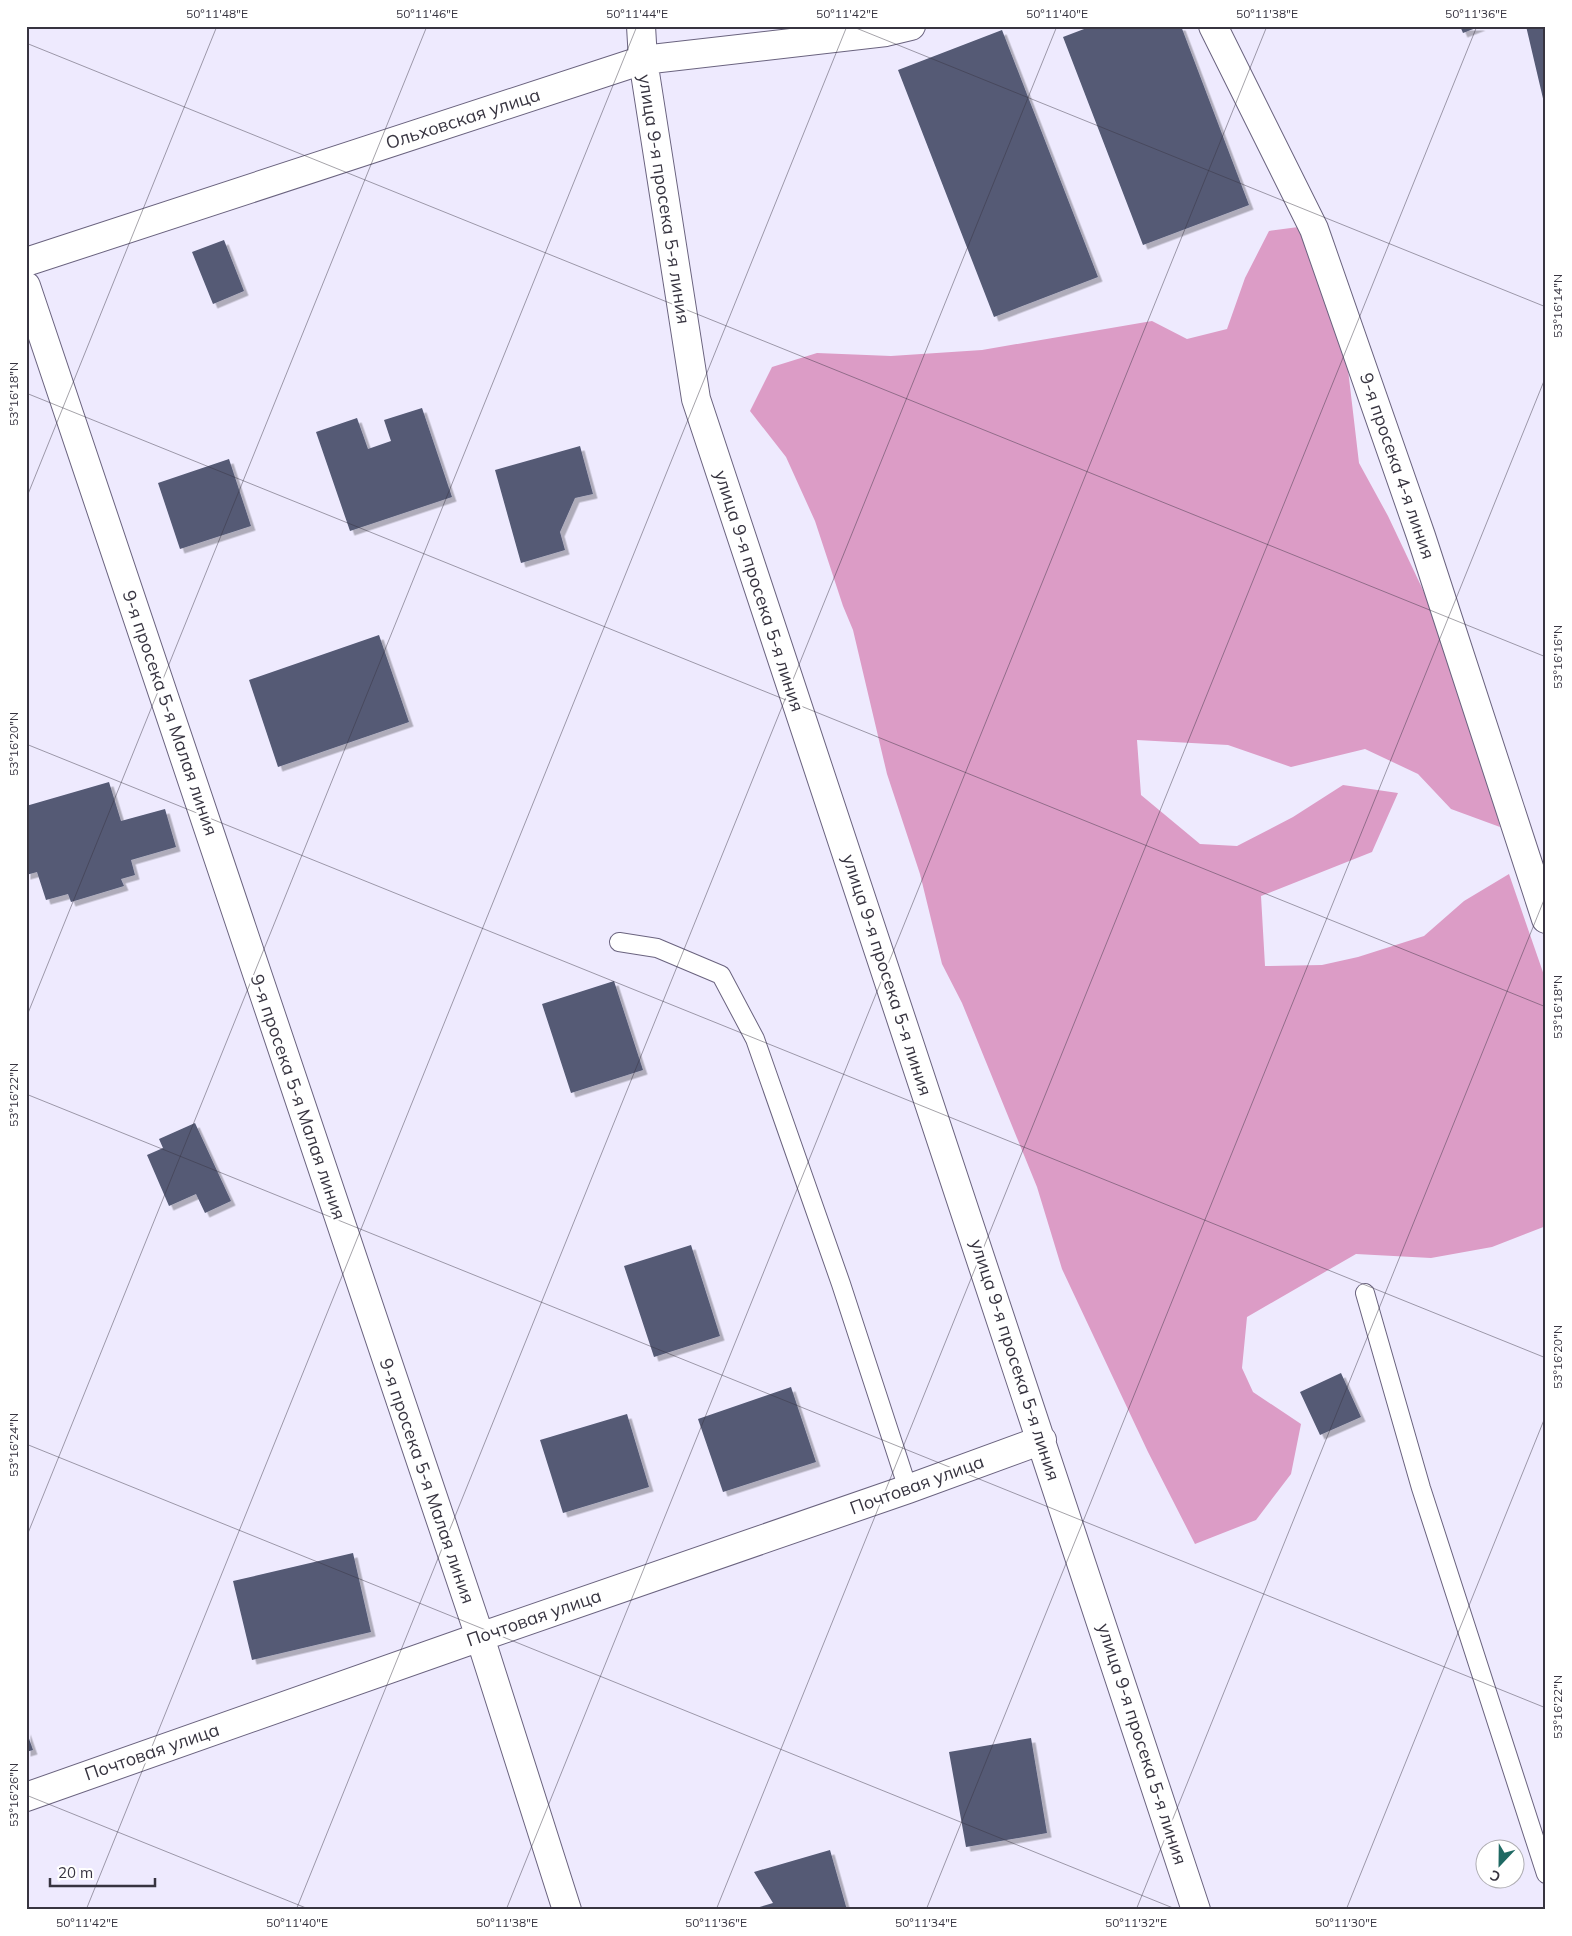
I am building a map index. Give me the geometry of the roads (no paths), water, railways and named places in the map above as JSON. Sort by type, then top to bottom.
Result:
[{"type":"street","name":"улица 9-я просека 5-я линия","points":[[641,26],[643,60],[696,399],[1196,1910]]},
{"type":"street","name":"Ольховская улица","points":[[26,262],[643,60],[886,32],[911,26]]},
{"type":"street","name":"9-я просека 4-я линия","points":[[1213,26],[1314,230],[1421,536],[1546,920]]},
{"type":"street","name":"9-я просека 5-я Малая линия","points":[[26,286],[480,1637],[567,1910]]},
{"type":"street","name":"Почтовая улица","points":[[26,1796],[908,1490],[1042,1440]]},
{"type":"lane","points":[[619,942],[656,948],[721,975],[755,1039],[842,1284],[908,1490]]},
{"type":"lane","points":[[1365,1293],[1421,1488],[1546,1874]]}]
